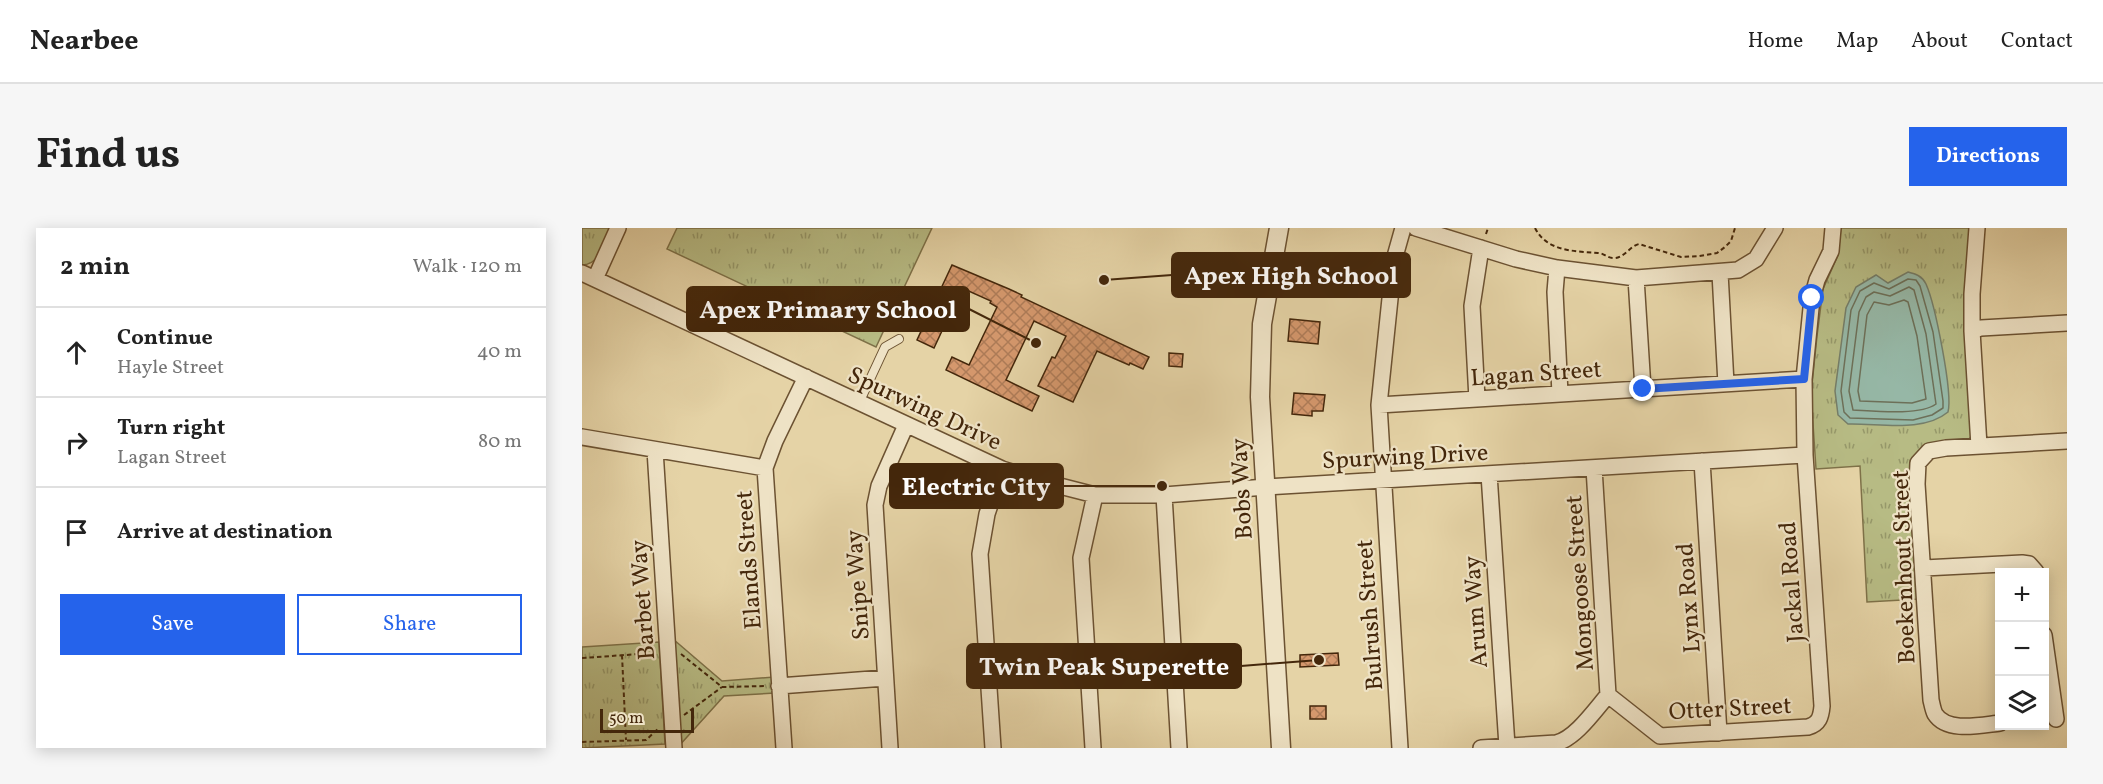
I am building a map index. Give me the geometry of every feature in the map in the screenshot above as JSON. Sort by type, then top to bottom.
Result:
[{"type":"street","points":[[588,276],[618,228]]},
{"type":"street","name":"Bobs Way","points":[[1279,228],[1262,324],[1260,397],[1281,748]]},
{"type":"street","name":"Bulrush Street","points":[[1400,748],[1379,405],[1394,260],[1403,228]]},
{"type":"street","points":[[1416,228],[1516,259],[1557,268],[1636,278],[1738,270],[1751,264],[1775,228]]},
{"type":"street","name":"Jackal Road","points":[[1822,706],[1805,455],[1804,379],[1812,298],[1817,280],[1831,250],[1833,228]]},
{"type":"street","points":[[1977,228],[1972,331],[1979,446]]},
{"type":"street","points":[[1477,399],[1472,306],[1481,248]]},
{"type":"street","points":[[1557,268],[1555,310],[1560,394]]},
{"type":"street","points":[[1720,273],[1726,384]]},
{"type":"street","name":"Spurwing Drive","points":[[588,276],[1002,469],[1095,495],[1164,495],[1805,455]]},
{"type":"street","points":[[1636,278],[1643,389]]},
{"type":"street","points":[[1972,331],[1981,328],[2067,323]]},
{"type":"street","name":"Elands Street","points":[[783,748],[765,468],[775,441],[806,377]]},
{"type":"street","name":"Lagan Street","points":[[1379,405],[1804,379]]},
{"type":"street","name":"Snipe Way","points":[[890,748],[875,505],[879,486],[906,425]]},
{"type":"street","points":[[582,437],[765,468]]},
{"type":"street","name":"Boekenhout Street","points":[[1995,724],[1971,726],[1948,724],[1935,714],[1931,700],[1917,484],[1918,463],[1929,451],[2067,441]]},
{"type":"street","name":"Barbet Way","points":[[656,450],[674,748]]},
{"type":"street","name":"Lynx Road","points":[[1702,461],[1719,733]]},
{"type":"street","name":"Mongoose Street","points":[[1594,468],[1608,695]]},
{"type":"street","points":[[993,748],[980,554],[983,530],[1002,469]]},
{"type":"street","name":"Arum Way","points":[[1489,474],[1507,746]]},
{"type":"street","points":[[1093,748],[1081,558],[1095,495]]},
{"type":"street","points":[[1164,495],[1179,748]]},
{"type":"street","points":[[1924,568],[2022,563],[2029,564],[2032,568]]},
{"type":"street","points":[[2049,670],[2056,719]]},
{"type":"street","points":[[779,686],[885,678]]},
{"type":"street","points":[[1481,748],[1564,741],[1608,695]]},
{"type":"street","name":"Otter Street","points":[[1608,695],[1660,736],[1808,727],[1819,720],[1822,706]]},
{"type":"lane","points":[[859,403],[885,347],[899,339]]},
{"type":"path","points":[[1535,228],[1542,239],[1552,245],[1581,253],[1599,252],[1612,258],[1620,257],[1639,244],[1681,257],[1717,253],[1731,241],[1735,228]]},
{"type":"path","points":[[677,651],[722,687]]},
{"type":"path","points":[[582,657],[663,652]]},
{"type":"path","points":[[622,655],[626,741]]},
{"type":"path","points":[[677,721],[722,687],[779,686]]},
{"type":"path","points":[[582,742],[646,740],[660,728]]},
{"type":"green space","points":[[582,228],[611,228],[598,257],[582,265]]},
{"type":"green space","points":[[677,228],[932,228],[876,347],[667,249]]},
{"type":"green space","points":[[1841,228],[1973,228],[1971,437],[1968,440],[1924,447],[1920,599],[1867,602],[1860,466],[1816,469],[1811,394],[1817,336],[1823,289],[1838,255]]},
{"type":"green space","points":[[673,639],[722,681],[774,677],[775,693],[724,696],[678,747]]},
{"type":"green space","points":[[659,642],[665,744],[582,748],[582,647]]},
{"type":"water","points":[[1908,272],[1923,279],[1930,294],[1946,368],[1948,412],[1938,419],[1914,425],[1848,424],[1838,415],[1835,391],[1846,308],[1856,287],[1876,275],[1888,283]]},
{"type":"building","points":[[952,265],[1022,295],[1021,297],[1149,357],[1143,369],[1097,351],[1073,402],[1038,386],[1052,357],[1055,358],[1066,336],[1034,321],[1006,380],[1039,396],[1032,411],[946,370],[952,357],[969,365],[997,307],[990,303],[991,301],[962,288],[934,348],[917,340]]},
{"type":"building","points":[[1290,319],[1320,322],[1318,344],[1288,341]]},
{"type":"building","points":[[1169,353],[1183,354],[1182,367],[1169,366]]},
{"type":"building","points":[[1294,393],[1325,395],[1323,411],[1312,411],[1312,416],[1292,414]]},
{"type":"building","points":[[1338,653],[1339,665],[1300,667],[1300,655]]},
{"type":"building","points":[[1310,706],[1326,706],[1326,719],[1310,719]]},
{"type":"place","name":"Apex High School","points":[[1104,280]]},
{"type":"place","name":"Apex Primary School","points":[[1036,343]]},
{"type":"place","name":"Electric City","points":[[1162,486]]},
{"type":"place","name":"Twin Peak Superette","points":[[1319,660]]},
{"type":"route","points":[[1643,389],[1804,379],[1812,298]]}]
